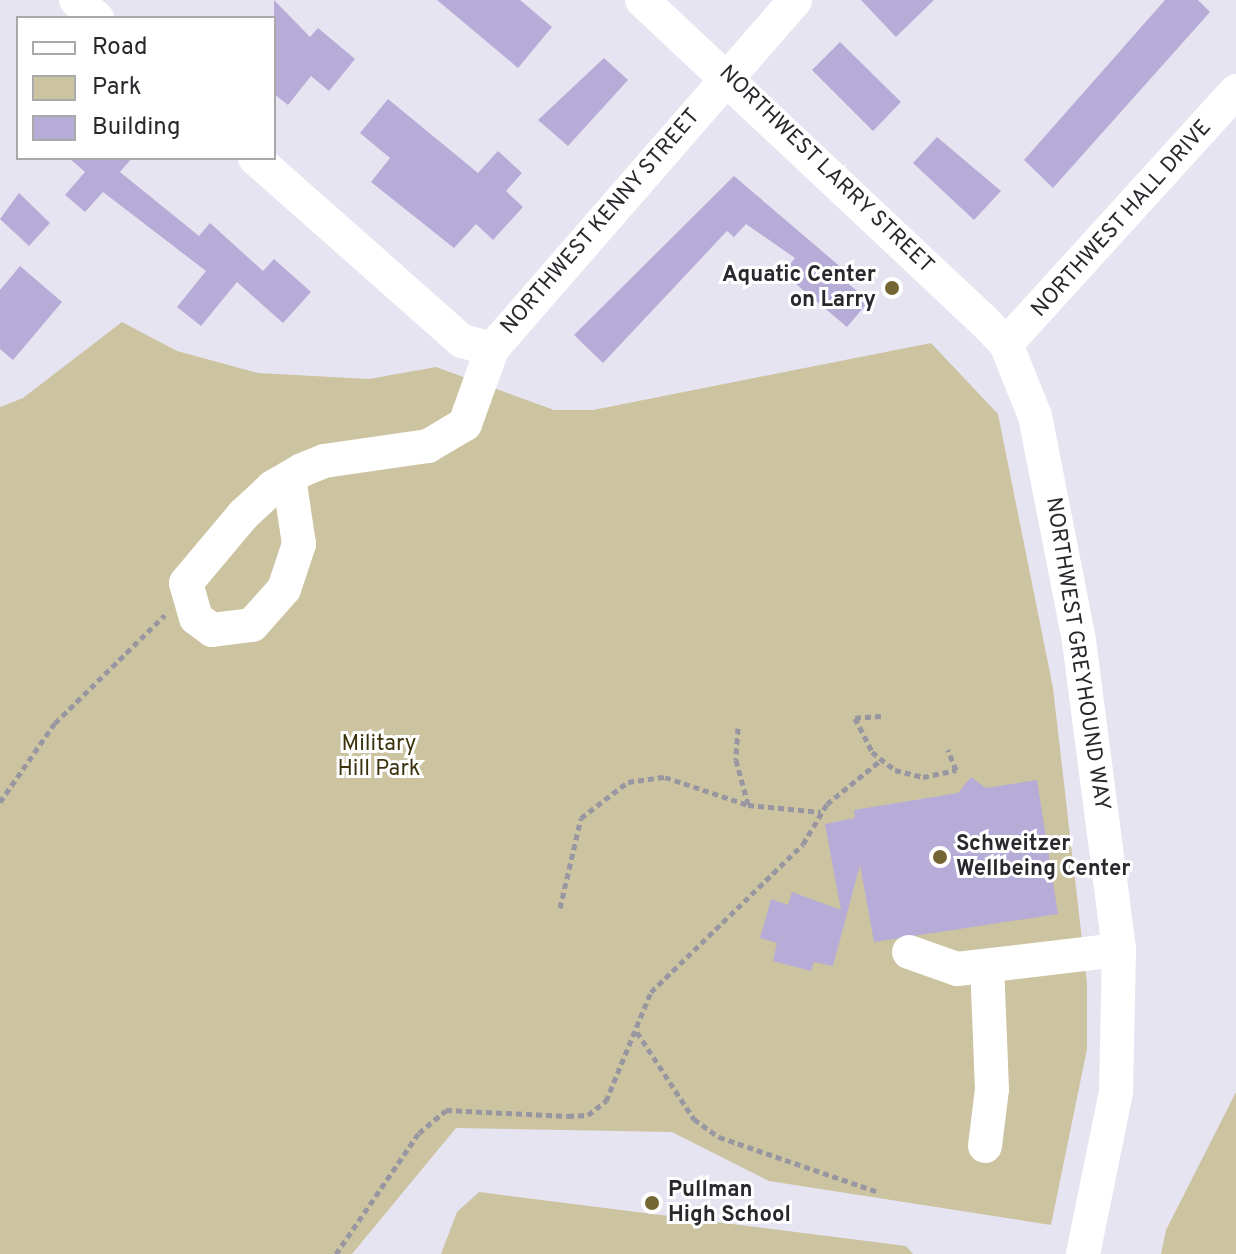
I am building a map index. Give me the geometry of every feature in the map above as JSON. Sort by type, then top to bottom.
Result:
[{"type":"street","points":[[76,0],[95,16]]},
{"type":"street","name":"NORTHWEST LARRY STREET","points":[[642,0],[727,75],[1006,344]]},
{"type":"street","name":"NORTHWEST KENNY STREET","points":[[477,345],[795,0]]},
{"type":"street","name":"NORTHWEST HALL DRIVE","points":[[1006,344],[1236,91]]},
{"type":"street","points":[[257,160],[477,345],[465,424],[428,446],[324,461],[289,478],[194,565],[188,600],[212,630],[252,625],[270,612],[299,544],[289,478]]},
{"type":"street","name":"NORTHWEST GREYHOUND WAY","points":[[1006,344],[1035,416],[1061,535],[1119,950],[1116,1092],[1083,1254]]},
{"type":"street","points":[[909,952],[957,969],[1119,950]]},
{"type":"street","points":[[985,1146],[992,1089],[987,966]]},
{"type":"path","points":[[0,802],[55,723],[144,630],[188,600]]},
{"type":"path","points":[[881,716],[855,718],[881,760],[910,775],[934,776],[956,770],[948,750]]},
{"type":"path","points":[[738,728],[736,760],[748,805]]},
{"type":"path","points":[[336,1254],[403,1154],[446,1110],[588,1115],[606,1101],[651,992],[793,855],[821,812],[881,760]]},
{"type":"path","points":[[560,908],[581,818],[611,791],[665,777],[748,805],[821,812]]},
{"type":"path","points":[[637,1031],[694,1119],[719,1137],[879,1192]]},
{"type":"green space","name":"Military Hill Park","points":[[122,322],[177,351],[258,373],[369,379],[436,367],[554,410],[593,410],[931,343],[998,414],[1053,688],[1087,983],[1087,1049],[1051,1225],[769,1181],[672,1132],[456,1128],[352,1254],[0,1254],[0,407],[23,398]]},
{"type":"green space","points":[[1236,1092],[1236,1254],[1161,1254],[1166,1230]]},
{"type":"green space","points":[[479,1192],[906,1246],[913,1254],[441,1254],[457,1212]]},
{"type":"building","points":[[274,0],[310,37],[318,28],[355,59],[329,91],[311,76],[288,105],[276,96]]},
{"type":"building","points":[[437,0],[520,0],[552,27],[518,68]]},
{"type":"building","points":[[861,0],[934,0],[896,37]]},
{"type":"building","points":[[1165,0],[1198,0],[1210,12],[1053,188],[1024,160]]},
{"type":"building","points":[[840,42],[901,102],[873,131],[812,70]]},
{"type":"building","points":[[604,58],[628,80],[568,146],[538,120]]},
{"type":"building","points":[[388,99],[478,173],[498,151],[522,173],[506,191],[523,207],[493,240],[476,224],[454,248],[371,182],[390,158],[360,133]]},
{"type":"building","points":[[937,137],[1001,191],[974,220],[913,163]]},
{"type":"building","points":[[71,160],[130,160],[120,172],[199,236],[210,223],[263,271],[274,259],[311,292],[283,323],[237,282],[201,326],[177,307],[206,271],[103,192],[85,212],[65,195],[85,172]]},
{"type":"building","points":[[734,176],[850,275],[845,281],[869,301],[847,327],[783,273],[795,258],[746,224],[734,237],[727,231],[603,363],[574,335]]},
{"type":"building","points":[[19,193],[50,223],[29,246],[0,219]]},
{"type":"building","points":[[20,266],[62,302],[13,360],[0,349],[0,290]]},
{"type":"building","name":"Schweitzer Wellbeing Center","points":[[971,777],[986,788],[1037,780],[1058,914],[874,942],[860,865],[833,966],[814,962],[811,971],[773,961],[777,943],[760,938],[771,899],[788,905],[792,892],[841,910],[825,824],[855,818],[854,810],[958,793]]},
{"type":"place","name":"Aquatic Center on Larry","points":[[892,288]]},
{"type":"place","name":"Schweitzer Wellbeing Center","points":[[940,857]]},
{"type":"place","name":"Pullman High School","points":[[652,1203]]}]
